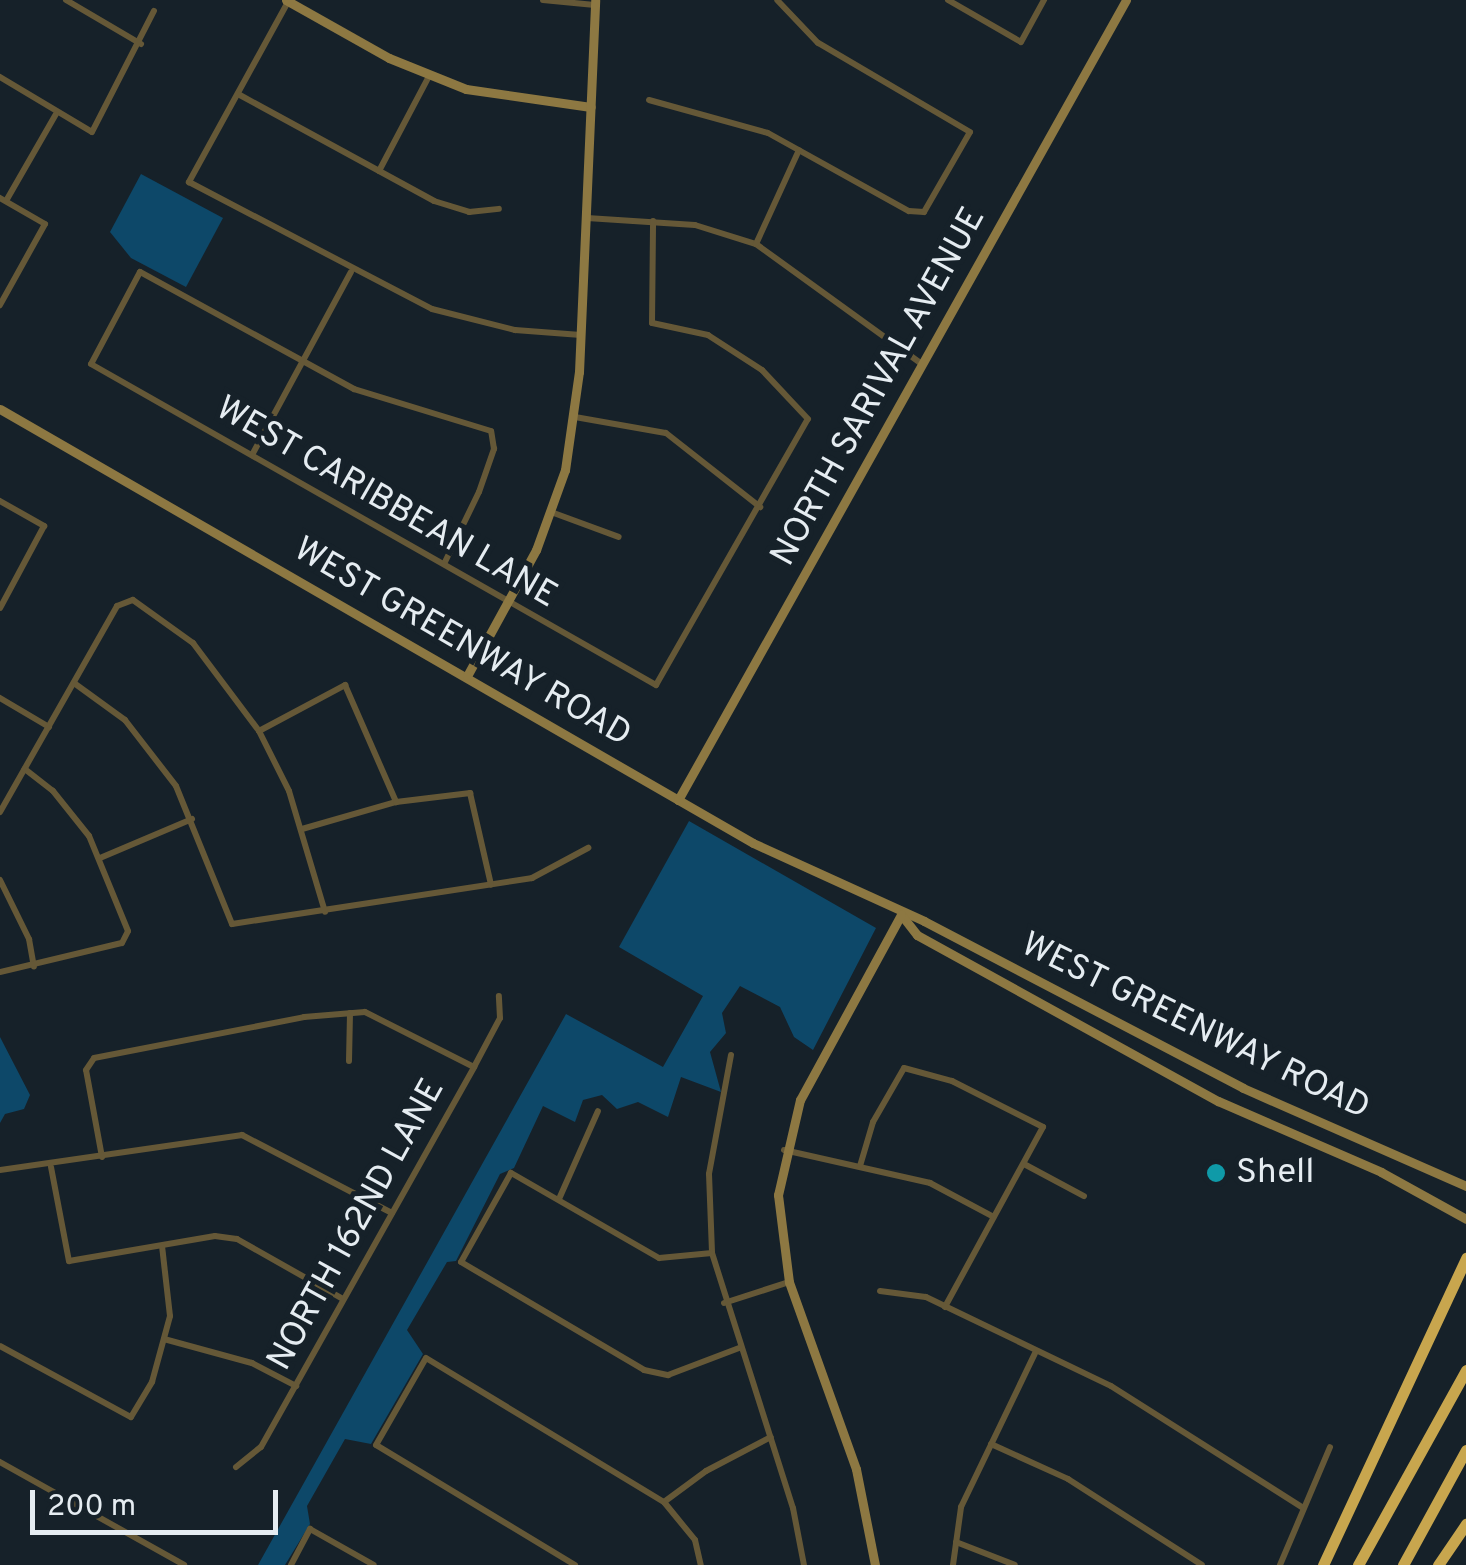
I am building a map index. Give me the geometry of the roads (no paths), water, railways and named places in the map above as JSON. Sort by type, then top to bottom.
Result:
[{"type":"highway","points":[[1323,1565],[1466,1258]]},
{"type":"highway","points":[[1358,1565],[1466,1370]]},
{"type":"highway","points":[[1402,1565],[1466,1450]]},
{"type":"highway","points":[[1438,1565],[1466,1524]]},
{"type":"main road","points":[[288,0],[429,76],[504,98],[592,107]]},
{"type":"main road","name":"NORTH SARIVAL AVENUE","points":[[678,800],[1126,0]]},
{"type":"main road","points":[[466,676],[509,602],[552,512],[575,417],[588,218],[595,2]]},
{"type":"main road","name":"WEST GREENWAY ROAD","points":[[0,409],[678,800],[1243,1088],[1466,1186]]},
{"type":"main road","points":[[875,1565],[862,1489],[789,1282],[779,1225],[784,1150],[811,1078],[901,915]]},
{"type":"main road","name":"WEST GREENWAY ROAD","points":[[901,915],[917,935],[1218,1102],[1381,1172],[1466,1219]]},
{"type":"street","points":[[66,0],[142,44]]},
{"type":"street","points":[[288,0],[189,182],[351,272],[471,321],[581,335]]},
{"type":"street","points":[[544,0],[595,2]]},
{"type":"street","points":[[649,100],[738,122],[918,214],[970,132],[818,43],[777,0]]},
{"type":"street","points":[[948,0],[1021,42],[1044,0]]},
{"type":"street","points":[[0,77],[56,114],[92,132],[142,44],[154,11]]},
{"type":"street","points":[[379,171],[429,76]]},
{"type":"street","points":[[238,94],[451,206],[499,208]]},
{"type":"street","points":[[0,306],[45,224],[3,200],[56,114]]},
{"type":"street","points":[[756,244],[799,150]]},
{"type":"street","points":[[588,218],[695,225],[756,244],[923,365]]},
{"type":"street","points":[[575,417],[666,433],[760,507],[808,420],[762,370],[708,335],[652,323],[652,221]]},
{"type":"street","name":"WEST CARIBBEAN LANE","points":[[301,363],[140,272],[91,364],[656,685],[760,507]]},
{"type":"street","points":[[252,456],[351,272]]},
{"type":"street","points":[[301,363],[382,400],[490,432],[494,449],[479,492],[444,564]]},
{"type":"street","points":[[0,501],[44,526],[0,608]]},
{"type":"street","points":[[552,512],[618,537]]},
{"type":"street","points":[[0,812],[123,600],[162,616],[193,643],[259,731],[302,829],[325,912]]},
{"type":"street","points":[[74,683],[125,720],[155,754],[192,819],[232,924],[544,875],[588,848]]},
{"type":"street","points":[[259,731],[345,685],[382,757],[396,802]]},
{"type":"street","points":[[0,698],[49,727]]},
{"type":"street","points":[[0,972],[122,944],[128,931],[100,858],[76,816],[25,769]]},
{"type":"street","points":[[302,829],[396,802],[473,789],[491,885]]},
{"type":"street","points":[[100,858],[192,819]]},
{"type":"street","points":[[0,880],[29,939],[34,966]]},
{"type":"street","name":"NORTH 162ND LANE","points":[[236,1467],[256,1453],[296,1386],[500,1018],[499,996]]},
{"type":"street","points":[[349,1061],[350,1012]]},
{"type":"street","points":[[102,1158],[88,1062],[350,1012],[384,1016],[474,1067]]},
{"type":"street","points":[[732,1055],[709,1174],[712,1253],[724,1303],[771,1438],[804,1565]]},
{"type":"street","points":[[860,1166],[873,1122],[904,1068],[952,1081],[1043,1127],[945,1307]]},
{"type":"street","points":[[559,1198],[598,1110]]},
{"type":"street","points":[[0,1170],[51,1167],[242,1135],[392,1212]]},
{"type":"street","points":[[784,1150],[930,1183],[994,1217]]},
{"type":"street","points":[[1024,1164],[1084,1196]]},
{"type":"street","points":[[51,1167],[68,1262],[215,1236],[238,1239],[344,1299]]},
{"type":"street","points":[[712,1253],[659,1258],[511,1173],[462,1262],[644,1370],[668,1374],[739,1348]]},
{"type":"street","points":[[0,1346],[131,1417],[152,1382],[171,1304],[162,1246]]},
{"type":"street","points":[[724,1303],[789,1282]]},
{"type":"street","points":[[880,1292],[899,1290],[945,1307],[1134,1399],[1303,1508]]},
{"type":"street","points":[[164,1339],[252,1363],[296,1386]]},
{"type":"street","points":[[953,1565],[960,1507],[1036,1353]]},
{"type":"street","points":[[575,1565],[376,1445],[426,1358],[664,1502],[696,1540],[701,1565]]},
{"type":"street","points":[[664,1502],[706,1471],[771,1438]]},
{"type":"street","points":[[991,1444],[1068,1478],[1202,1565]]},
{"type":"street","points":[[1280,1565],[1330,1446]]},
{"type":"street","points":[[0,1462],[184,1565]]},
{"type":"street","points":[[291,1565],[310,1529],[374,1565]]},
{"type":"street","points":[[956,1542],[1014,1565]]},
{"type":"place","name":"Shell","points":[[1216,1173]]}]
